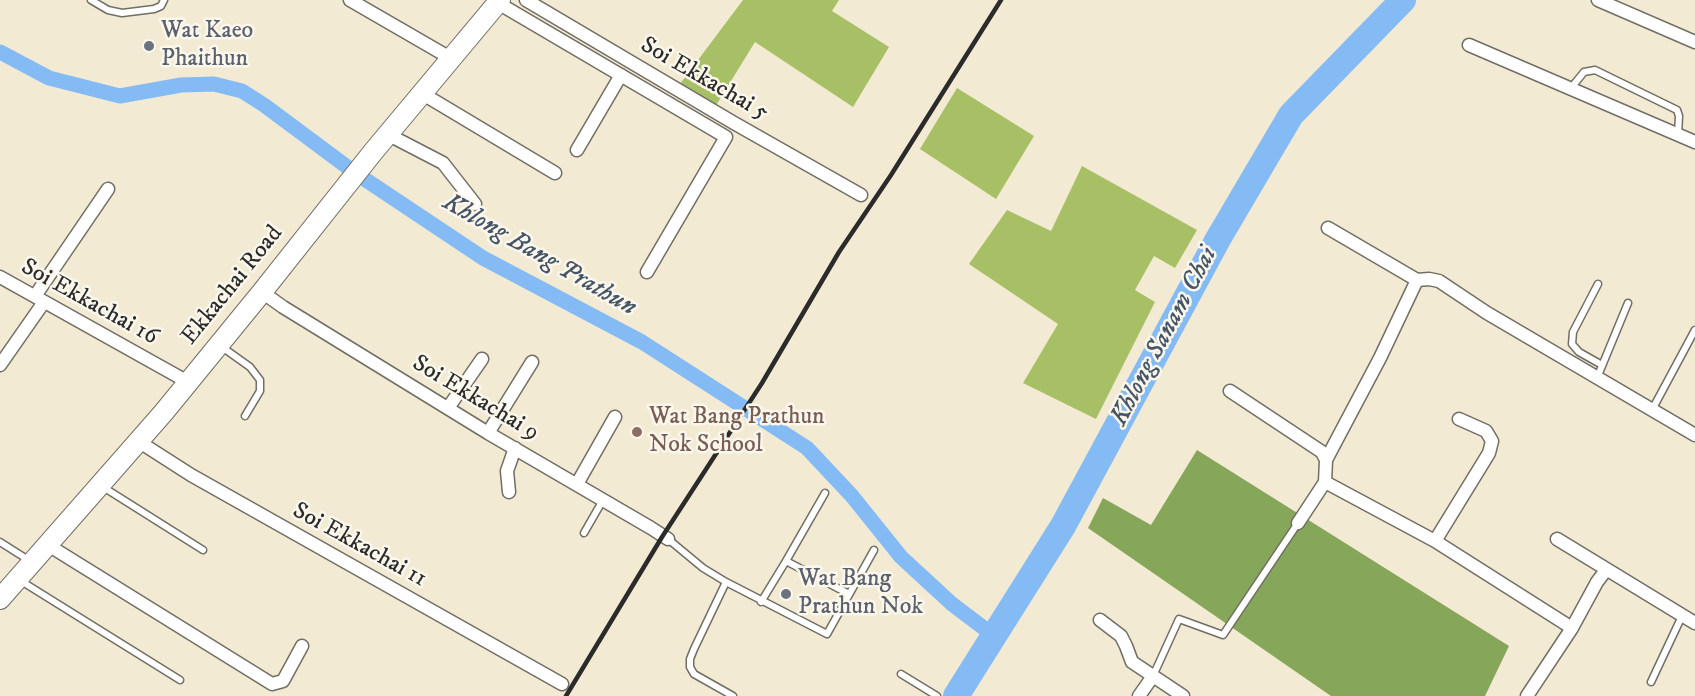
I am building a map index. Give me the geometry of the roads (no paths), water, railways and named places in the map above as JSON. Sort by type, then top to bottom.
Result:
[{"type":"main road","name":"Ekkachai Road","points":[[0,600],[219,345],[373,152],[499,1]]},
{"type":"street","points":[[350,0],[452,59]]},
{"type":"street","name":"Soi Ekkachai 5","points":[[526,0],[861,195]]},
{"type":"street","points":[[1598,0],[1695,42]]},
{"type":"street","points":[[499,1],[726,137],[648,272]]},
{"type":"street","points":[[1469,45],[1695,142]]},
{"type":"street","points":[[577,150],[621,75]]},
{"type":"street","points":[[423,94],[555,173]]},
{"type":"street","points":[[389,135],[443,163],[475,204]]},
{"type":"street","points":[[0,365],[108,189]]},
{"type":"street","points":[[1328,228],[1417,280],[1439,281],[1487,313],[1695,435]]},
{"type":"street","name":"Soi Ekkachai 16","points":[[0,277],[188,382]]},
{"type":"street","points":[[1298,523],[1325,482],[1326,460],[1380,358],[1417,280]]},
{"type":"street","name":"Soi Ekkachai 9","points":[[262,292],[283,308],[488,433],[668,539]]},
{"type":"street","points":[[448,408],[482,359]]},
{"type":"street","points":[[488,433],[532,362]]},
{"type":"street","points":[[1230,391],[1322,452],[1326,460]]},
{"type":"street","points":[[577,484],[615,417]]},
{"type":"street","points":[[1435,541],[1489,453],[1492,441],[1486,431],[1459,419]]},
{"type":"street","name":"Soi Ekkachai 11","points":[[138,441],[191,475],[562,684]]},
{"type":"street","points":[[509,492],[507,471],[515,448]]},
{"type":"street","points":[[1325,482],[1435,541],[1572,628]]},
{"type":"street","points":[[1557,539],[1695,623]]},
{"type":"street","points":[[48,545],[272,684],[283,681],[302,646]]},
{"type":"street","points":[[1527,696],[1572,628],[1606,570]]},
{"type":"street","points":[[1100,620],[1121,636],[1132,662],[1183,696]]},
{"type":"street","points":[[1139,696],[1153,676]]},
{"type":"lane","points":[[91,0],[108,10],[123,13],[154,9],[161,6],[164,0]]},
{"type":"lane","points":[[1571,89],[1584,72],[1595,70],[1677,110],[1678,135]]},
{"type":"lane","points":[[1598,284],[1574,332],[1572,344],[1579,352],[1602,365]]},
{"type":"lane","points":[[1597,379],[1629,303]]},
{"type":"lane","points":[[1652,410],[1695,330]]},
{"type":"lane","points":[[219,345],[250,367],[260,380],[260,391],[245,416]]},
{"type":"lane","points":[[100,486],[203,550]]},
{"type":"lane","points":[[761,602],[825,493]]},
{"type":"lane","points":[[584,532],[603,500]]},
{"type":"lane","points":[[1153,676],[1179,619],[1223,635],[1298,523]]},
{"type":"lane","points":[[668,539],[703,568],[726,582],[827,634],[874,550]]},
{"type":"lane","points":[[0,542],[32,562]]},
{"type":"lane","points":[[786,561],[849,594]]},
{"type":"lane","points":[[18,579],[180,680]]},
{"type":"lane","points":[[726,582],[694,649],[690,667],[694,674],[733,696]]},
{"type":"lane","points":[[1651,682],[1682,616]]},
{"type":"lane","points":[[901,674],[937,696]]},
{"type":"waterway","name":"Khlong Sanam Chai","points":[[956,696],[1063,526],[1218,239],[1291,115],[1403,0]]},
{"type":"waterway","name":"Khlong Bang Prathun","points":[[0,52],[49,78],[120,96],[181,85],[214,84],[242,91],[354,172],[483,258],[642,342],[807,448],[852,496],[901,557],[952,604],[993,635]]},
{"type":"railway","points":[[566,696],[662,537],[762,383],[839,252],[891,175],[1001,0]]},
{"type":"place","name":"Wat Kaeo Phaithun","points":[[149,46]]},
{"type":"place","name":"Wat Bang Prathun Nok School","points":[[637,432]]},
{"type":"place","name":"Wat Bang Prathun Nok","points":[[786,594]]}]
